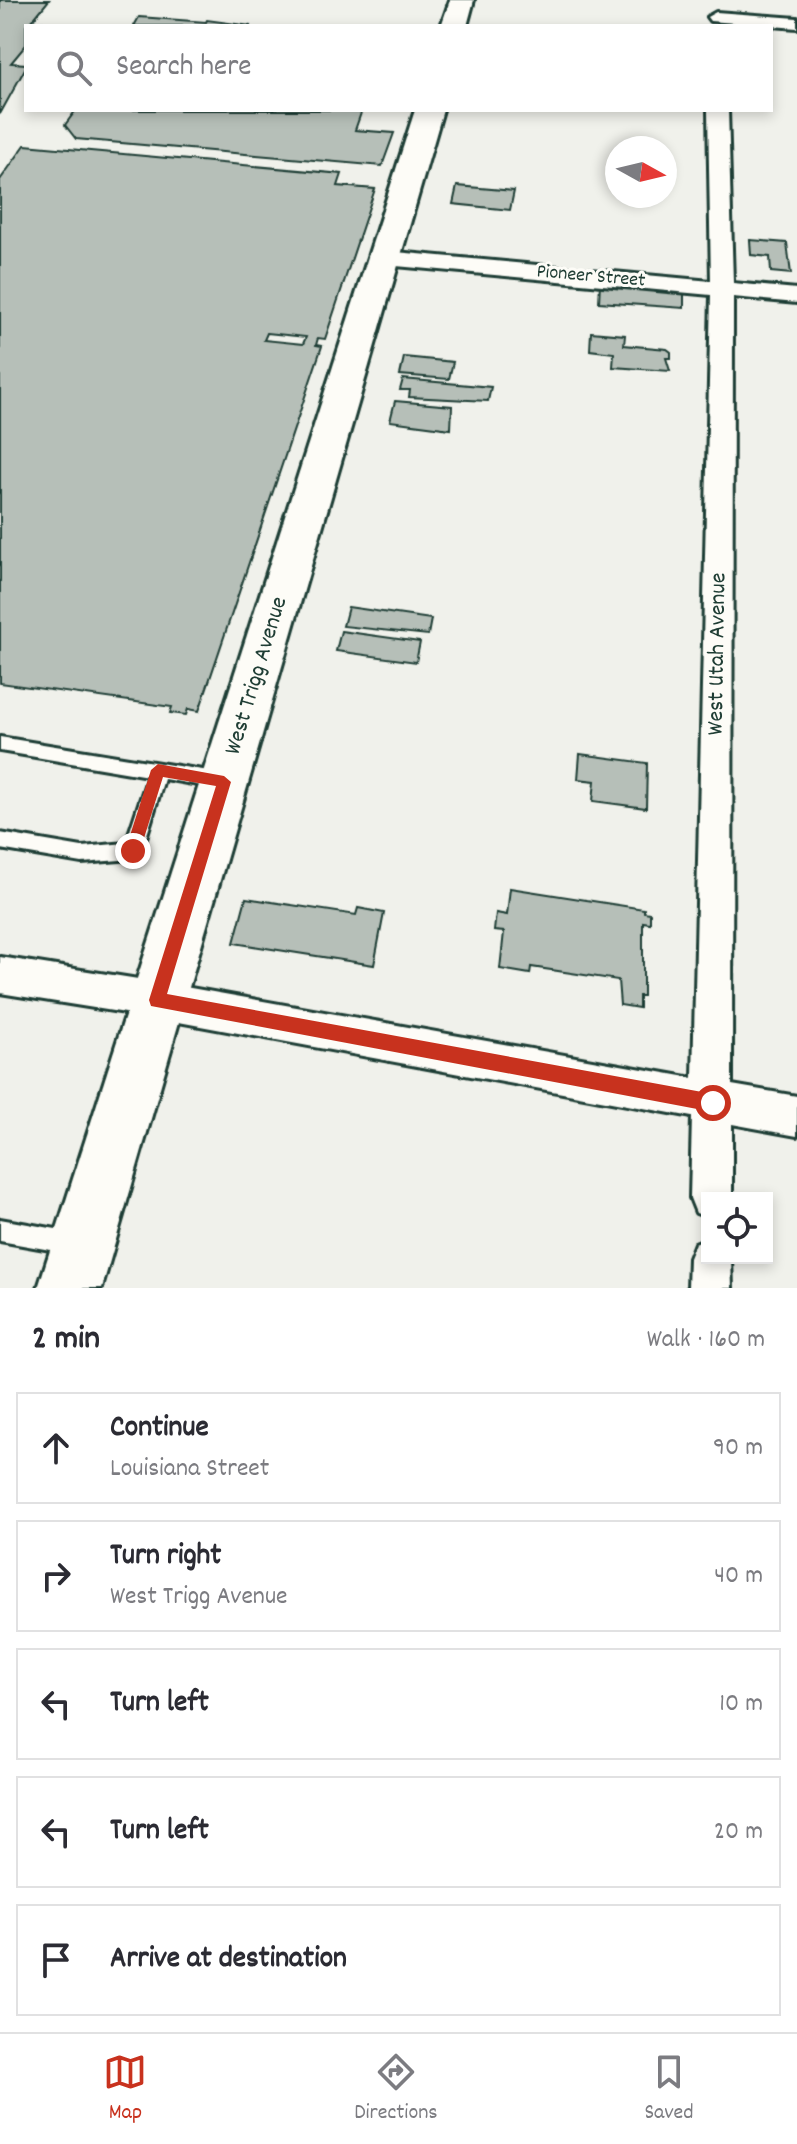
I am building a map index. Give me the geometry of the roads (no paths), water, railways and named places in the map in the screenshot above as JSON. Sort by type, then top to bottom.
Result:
[{"type":"street","points":[[455,24],[462,0]]},
{"type":"street","points":[[716,14],[797,23]]},
{"type":"street","name":"West Trigg Avenue","points":[[70,1288],[428,112]]},
{"type":"street","name":"West Utah Avenue","points":[[711,1192],[722,288],[718,112]]},
{"type":"street","name":"Pioneer Street","points":[[385,258],[797,296]]},
{"type":"street","points":[[0,975],[157,1000],[797,1116]]},
{"type":"street","points":[[710,1264],[710,1288]]},
{"type":"lane","points":[[0,744],[224,782]]},
{"type":"lane","points":[[0,841],[82,855],[133,851],[158,770]]},
{"type":"lane","points":[[0,1230],[83,1244]]}]
